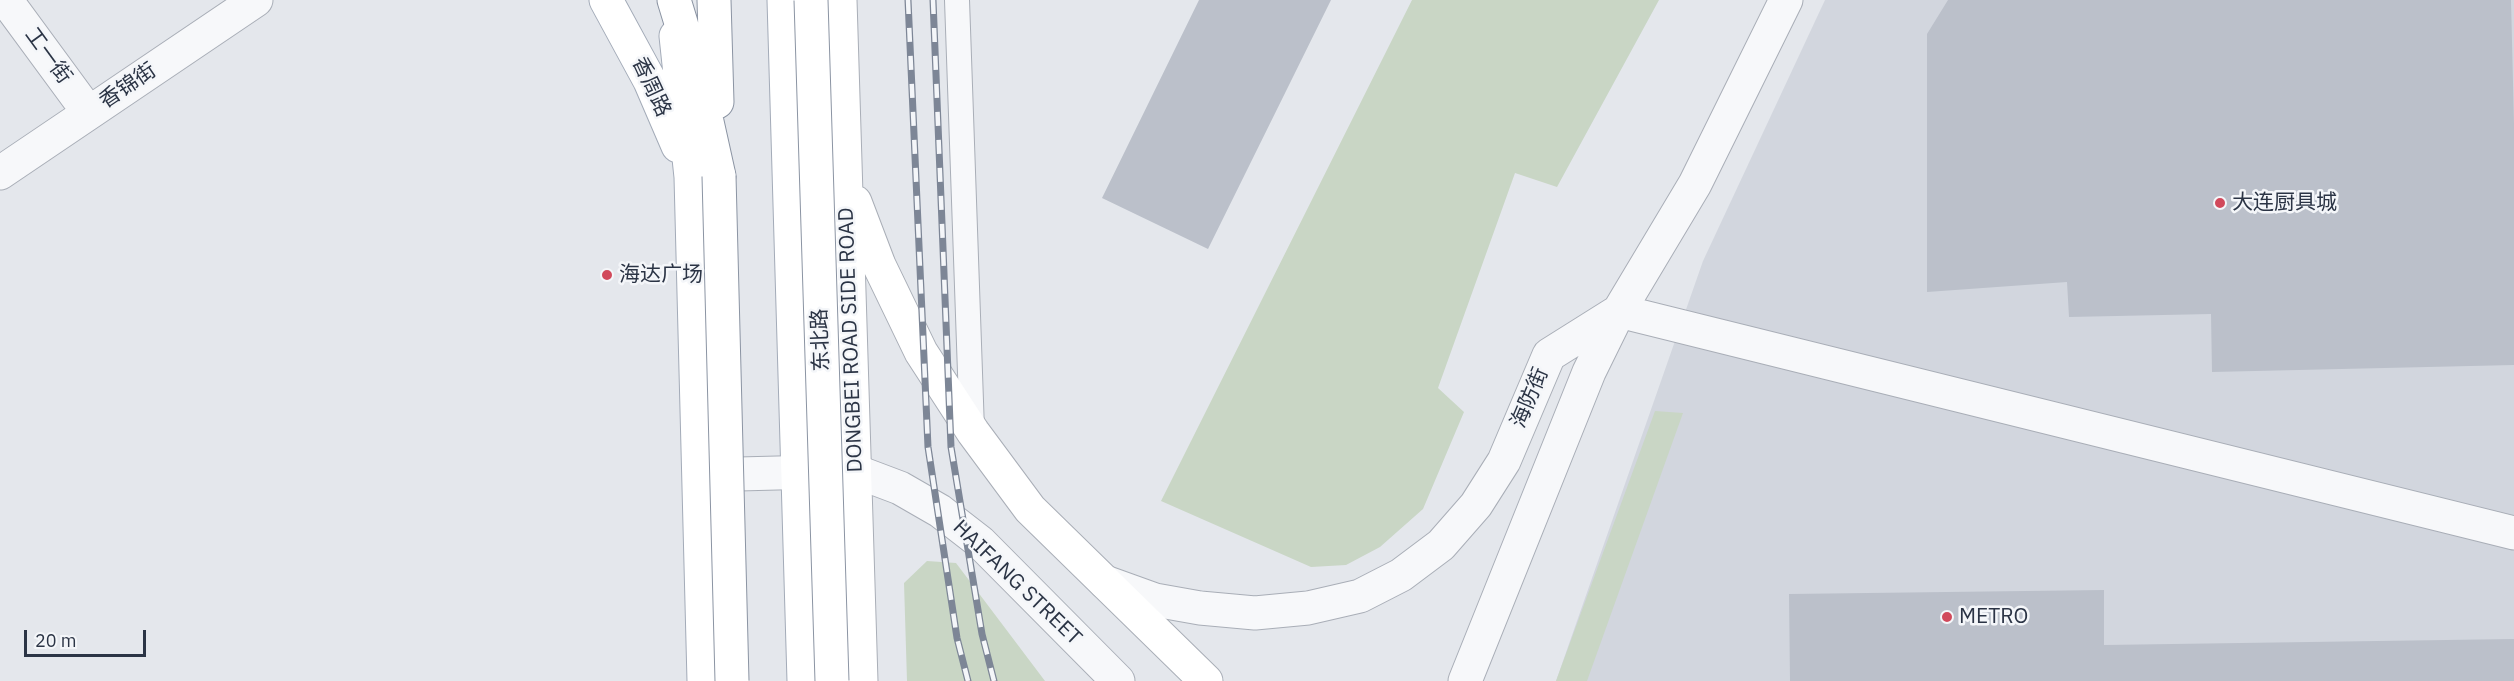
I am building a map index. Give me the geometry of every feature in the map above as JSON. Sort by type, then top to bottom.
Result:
[{"type":"main road","name":"香周路","points":[[606,0],[705,176]]},
{"type":"main road","points":[[672,0],[696,72],[705,176],[732,681]]},
{"type":"main road","points":[[704,681],[698,475],[705,176],[714,0]]},
{"type":"main road","name":"东北路","points":[[784,0],[804,681]]},
{"type":"main road","name":"东北路","points":[[811,0],[832,681]]},
{"type":"main road","name":"DONGBEI ROAD SIDE ROAD","points":[[840,0],[861,681]]},
{"type":"main road","points":[[845,176],[879,265],[921,352],[972,432],[1030,509],[1206,681]]},
{"type":"street","name":"工一街","points":[[6,0],[89,113]]},
{"type":"street","name":"香锦街","points":[[0,173],[256,0]]},
{"type":"street","points":[[1465,681],[1589,372],[1619,311],[1695,184],[1786,0]]},
{"type":"street","points":[[1619,311],[2514,533]]},
{"type":"street","name":"海防街","points":[[1105,582],[1155,600],[1200,608],[1255,613],[1308,608],[1360,596],[1401,575],[1441,545],[1476,506],[1504,461],[1549,355],[1619,311]]},
{"type":"street","name":"HAIFANG STREET","points":[[698,475],[855,471],[900,488],[940,511],[980,542],[1118,681]]},
{"type":"lane","points":[[957,0],[972,432]]},
{"type":"shaded area","points":[[1825,0],[2514,0],[2514,681],[1556,681],[1703,261]]},
{"type":"green space","points":[[1412,0],[1659,0],[1557,187],[1515,173],[1438,388],[1464,412],[1423,509],[1380,547],[1346,565],[1311,567],[1161,501]]},
{"type":"green space","points":[[1655,411],[1683,413],[1587,681],[1556,681]]},
{"type":"green space","points":[[927,561],[956,563],[1045,681],[907,681],[904,583]]},
{"type":"building","points":[[1199,0],[1331,0],[1208,249],[1102,198]]},
{"type":"building","name":"大连厨具城","points":[[1948,0],[2511,0],[2514,124],[2514,365],[2212,372],[2211,314],[2069,317],[2067,282],[1927,292],[1927,34]]},
{"type":"building","name":"METRO","points":[[2104,590],[2104,645],[2514,639],[2514,681],[1790,681],[1789,594]]},
{"type":"railway","points":[[908,0],[928,447],[957,638],[968,681]]},
{"type":"railway","points":[[933,0],[951,447],[982,634],[994,681]]},
{"type":"place","name":"大连厨具城","points":[[2220,203]]},
{"type":"place","name":"海达广场","points":[[607,275]]},
{"type":"place","name":"METRO","points":[[1947,617]]}]
